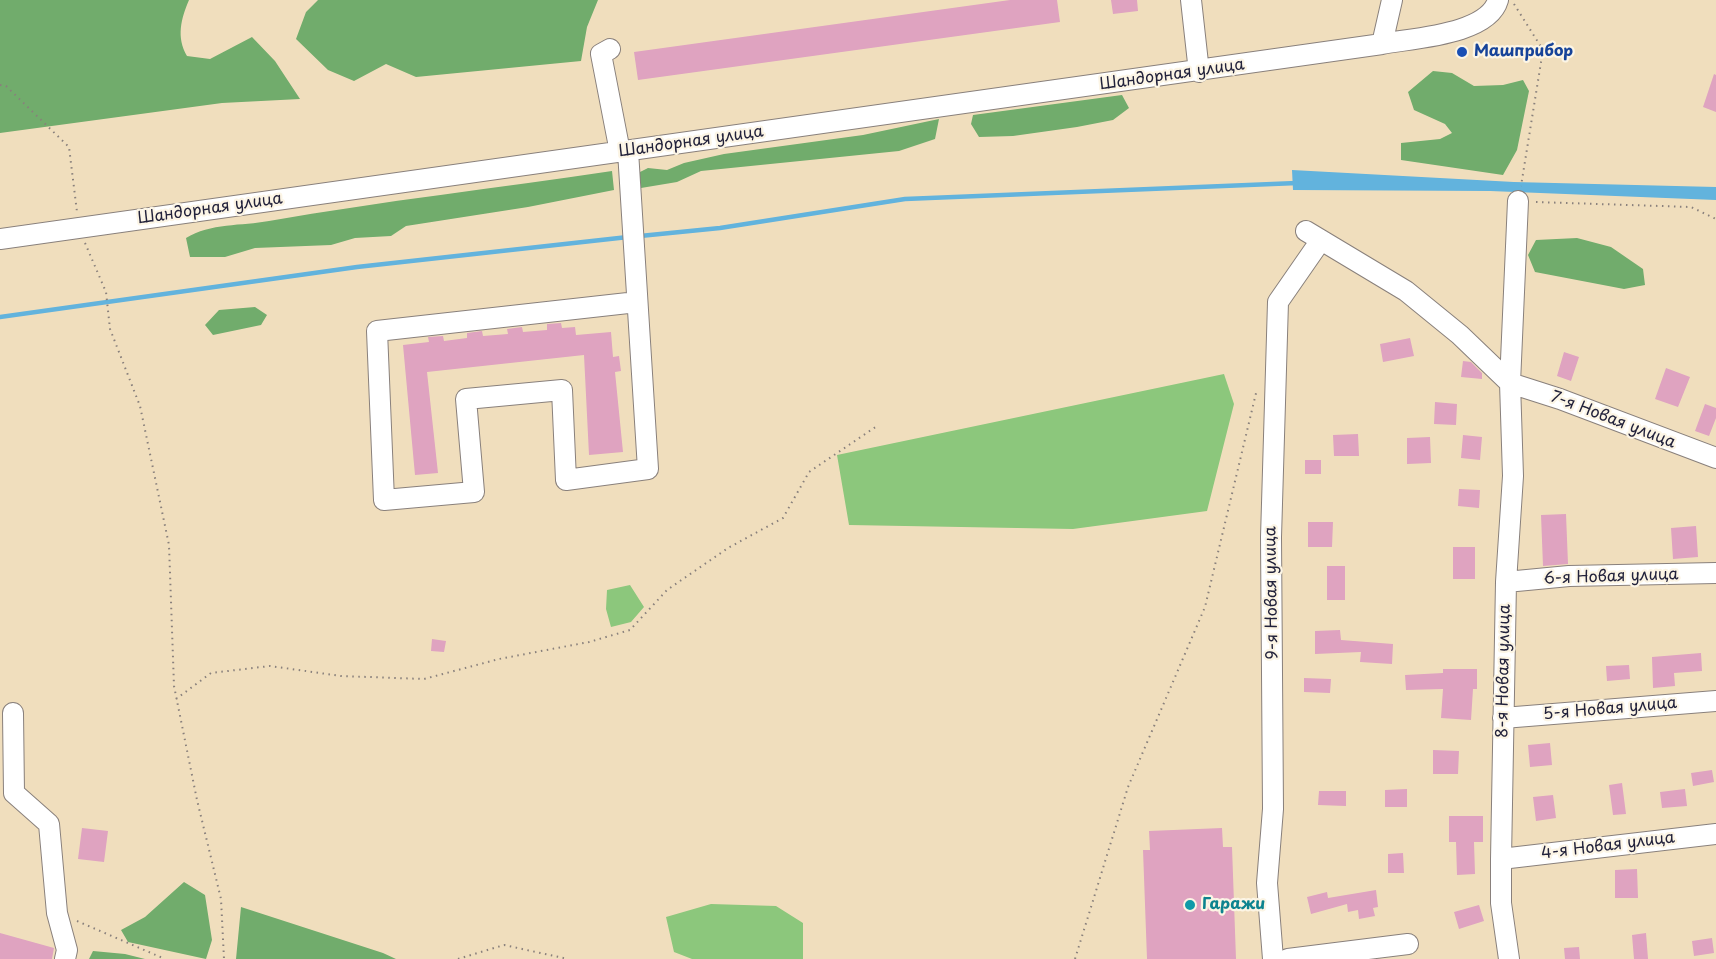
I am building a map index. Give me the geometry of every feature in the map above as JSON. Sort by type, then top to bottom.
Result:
[{"type":"street","points":[[1191,0],[1199,72]]},
{"type":"street","points":[[1382,44],[1392,0]]},
{"type":"street","name":"Шандорная улица","points":[[0,239],[1199,72],[1382,44],[1459,30],[1480,22],[1496,7],[1498,0]]},
{"type":"street","points":[[610,49],[601,54],[624,152],[637,302],[648,469],[566,480],[562,390],[466,399],[474,492],[384,500],[377,331],[637,302]]},
{"type":"street","name":"8-я Новая улица","points":[[1509,959],[1501,903],[1501,859],[1506,582],[1513,476],[1510,383],[1518,201]]},
{"type":"street","name":"9-я Новая улица","points":[[1273,959],[1267,883],[1273,809],[1271,537],[1278,302],[1314,236],[1406,291],[1460,335],[1510,383]]},
{"type":"street","name":"7-я Новая улица","points":[[1510,383],[1560,399],[1716,458]]},
{"type":"street","name":"6-я Новая улица","points":[[1506,582],[1569,576],[1716,573]]},
{"type":"street","name":"5-я Новая улица","points":[[1503,718],[1716,701]]},
{"type":"street","points":[[13,713],[14,793],[50,824],[57,913],[67,950],[65,959]]},
{"type":"street","name":"4-я Новая улица","points":[[1501,859],[1716,834]]},
{"type":"street","points":[[1288,959],[1408,944]]},
{"type":"path","points":[[1511,0],[1543,50],[1518,201],[1691,207],[1716,219]]},
{"type":"path","points":[[0,85],[6,86],[69,147],[79,228],[106,292],[110,329],[140,406],[169,545],[176,699],[221,899],[224,959]]},
{"type":"path","points":[[1075,959],[1128,787],[1205,607],[1259,381]]},
{"type":"path","points":[[176,699],[211,673],[270,666],[341,676],[424,679],[499,659],[589,642],[630,630],[667,590],[728,548],[783,518],[809,472],[877,426]]},
{"type":"path","points":[[57,913],[165,959]]},
{"type":"path","points":[[458,959],[504,945],[568,959]]},
{"type":"green space","points":[[0,0],[189,0],[181,28],[182,42],[187,56],[210,59],[252,37],[275,61],[300,99],[222,103],[0,133]]},
{"type":"green space","points":[[318,0],[598,0],[587,27],[581,61],[416,77],[386,64],[354,81],[328,70],[296,39],[306,12]]},
{"type":"green space","points":[[1433,71],[1452,73],[1474,86],[1503,85],[1523,80],[1529,91],[1517,150],[1503,175],[1401,160],[1401,143],[1440,139],[1452,133],[1445,124],[1414,110],[1408,92]]},
{"type":"green space","points":[[1122,95],[1129,108],[1113,120],[1077,127],[1013,136],[979,137],[971,124],[973,115]]},
{"type":"green space","points":[[939,119],[935,139],[899,151],[701,171],[677,182],[641,188],[636,174],[648,168],[667,170],[684,163],[724,154],[863,135]]},
{"type":"green space","points":[[612,171],[614,190],[528,207],[406,226],[391,236],[355,238],[331,245],[255,248],[225,257],[190,257],[186,238],[216,227],[259,223]]},
{"type":"green space","points":[[1577,238],[1611,247],[1643,269],[1645,285],[1624,289],[1535,272],[1528,255],[1536,240]]},
{"type":"green space","points":[[255,307],[267,315],[261,325],[213,335],[205,325],[219,310]]},
{"type":"green space","points":[[1224,374],[1234,404],[1207,511],[1073,529],[849,525],[837,455]]},
{"type":"green space","points":[[630,585],[644,607],[631,622],[611,627],[606,609],[607,590]]},
{"type":"green space","points":[[184,882],[205,895],[212,940],[206,959],[128,942],[121,930],[145,917]]},
{"type":"green space","points":[[711,904],[776,906],[803,923],[803,959],[692,959],[674,952],[666,917]]},
{"type":"green space","points":[[241,907],[383,953],[396,959],[236,959]]},
{"type":"green space","points":[[93,951],[125,954],[145,959],[89,959]]},
{"type":"water","points":[[1292,170],[1514,182],[1716,187],[1716,200],[1490,191],[1293,190]]},
{"type":"building","points":[[1010,0],[1057,0],[1060,22],[638,80],[634,52]]},
{"type":"building","points":[[1111,0],[1137,0],[1138,11],[1113,14]]},
{"type":"building","points":[[1714,74],[1716,75],[1716,112],[1703,107]]},
{"type":"building","points":[[561,323],[562,328],[575,327],[576,335],[611,332],[613,357],[619,356],[621,371],[615,372],[623,452],[589,455],[584,355],[427,372],[438,473],[415,475],[403,345],[429,342],[428,337],[443,336],[444,341],[467,338],[467,333],[482,331],[483,336],[508,334],[507,329],[522,327],[523,332],[547,330],[547,324]]},
{"type":"building","points":[[1410,338],[1414,356],[1383,362],[1380,344]]},
{"type":"building","points":[[1564,352],[1579,357],[1571,381],[1557,376]]},
{"type":"building","points":[[1463,361],[1471,362],[1482,373],[1482,379],[1461,377]]},
{"type":"building","points":[[1666,368],[1690,377],[1678,407],[1655,399]]},
{"type":"building","points":[[1435,402],[1457,404],[1456,425],[1434,424]]},
{"type":"building","points":[[1705,404],[1716,408],[1716,418],[1709,436],[1695,431]]},
{"type":"building","points":[[1358,434],[1359,456],[1334,456],[1333,435]]},
{"type":"building","points":[[1463,435],[1482,437],[1480,460],[1461,458]]},
{"type":"building","points":[[1430,437],[1431,463],[1407,464],[1407,438]]},
{"type":"building","points":[[1305,460],[1321,460],[1321,474],[1305,474]]},
{"type":"building","points":[[1459,489],[1480,490],[1479,508],[1458,506]]},
{"type":"building","points":[[1566,514],[1568,564],[1543,566],[1541,515]]},
{"type":"building","points":[[1308,522],[1333,522],[1332,547],[1308,547]]},
{"type":"building","points":[[1696,526],[1698,557],[1673,559],[1671,528]]},
{"type":"building","points":[[1453,547],[1475,547],[1475,579],[1453,579]]},
{"type":"building","points":[[1327,566],[1345,566],[1345,600],[1327,600]]},
{"type":"building","points":[[1340,630],[1341,640],[1393,644],[1392,664],[1360,662],[1361,652],[1315,654],[1315,631]]},
{"type":"building","points":[[432,639],[446,641],[444,652],[431,651]]},
{"type":"building","points":[[1701,653],[1702,671],[1674,673],[1675,686],[1653,688],[1652,657]]},
{"type":"building","points":[[1629,665],[1630,679],[1607,681],[1606,666]]},
{"type":"building","points":[[1443,669],[1477,669],[1477,689],[1473,689],[1471,720],[1441,718],[1443,689],[1406,690],[1405,675],[1443,673]]},
{"type":"building","points":[[1304,678],[1331,679],[1330,693],[1304,692]]},
{"type":"building","points":[[1550,743],[1552,765],[1530,767],[1528,745]]},
{"type":"building","points":[[1433,750],[1459,751],[1458,774],[1433,774]]},
{"type":"building","points":[[1712,770],[1714,782],[1693,786],[1691,773]]},
{"type":"building","points":[[1622,783],[1626,814],[1613,815],[1609,785]]},
{"type":"building","points":[[1407,789],[1407,807],[1385,807],[1385,790]]},
{"type":"building","points":[[1685,789],[1687,806],[1662,808],[1660,792]]},
{"type":"building","points":[[1319,791],[1346,791],[1346,806],[1318,805]]},
{"type":"building","points":[[1553,795],[1556,818],[1536,821],[1533,797]]},
{"type":"building","points":[[1449,816],[1483,816],[1483,842],[1474,842],[1475,874],[1457,875],[1456,842],[1449,842]]},
{"type":"building","points":[[82,828],[108,831],[104,862],[78,859]]},
{"type":"building","name":"Гаражи","points":[[1222,828],[1223,847],[1232,847],[1236,959],[1147,959],[1143,850],[1150,850],[1149,831]]},
{"type":"building","points":[[1403,853],[1404,873],[1388,873],[1388,854]]},
{"type":"building","points":[[1637,869],[1638,898],[1615,898],[1615,870]]},
{"type":"building","points":[[1376,890],[1378,907],[1373,908],[1375,916],[1359,919],[1358,910],[1348,912],[1347,904],[1311,914],[1307,897],[1327,892],[1328,898]]},
{"type":"building","points":[[1479,905],[1484,921],[1459,929],[1454,912]]},
{"type":"building","points":[[0,933],[54,948],[52,959],[0,959]]},
{"type":"building","points":[[1646,933],[1648,959],[1634,959],[1632,935]]},
{"type":"building","points":[[1712,938],[1714,953],[1694,956],[1692,941]]},
{"type":"building","points":[[1579,947],[1580,959],[1565,959],[1564,948]]},
{"type":"waterway","points":[[640,236],[720,228],[905,199],[1297,183]]},
{"type":"waterway","points":[[0,317],[357,267],[628,237]]},
{"type":"place","name":"Машприбор","points":[[1462,52]]},
{"type":"place","name":"Гаражи","points":[[1190,905]]}]
